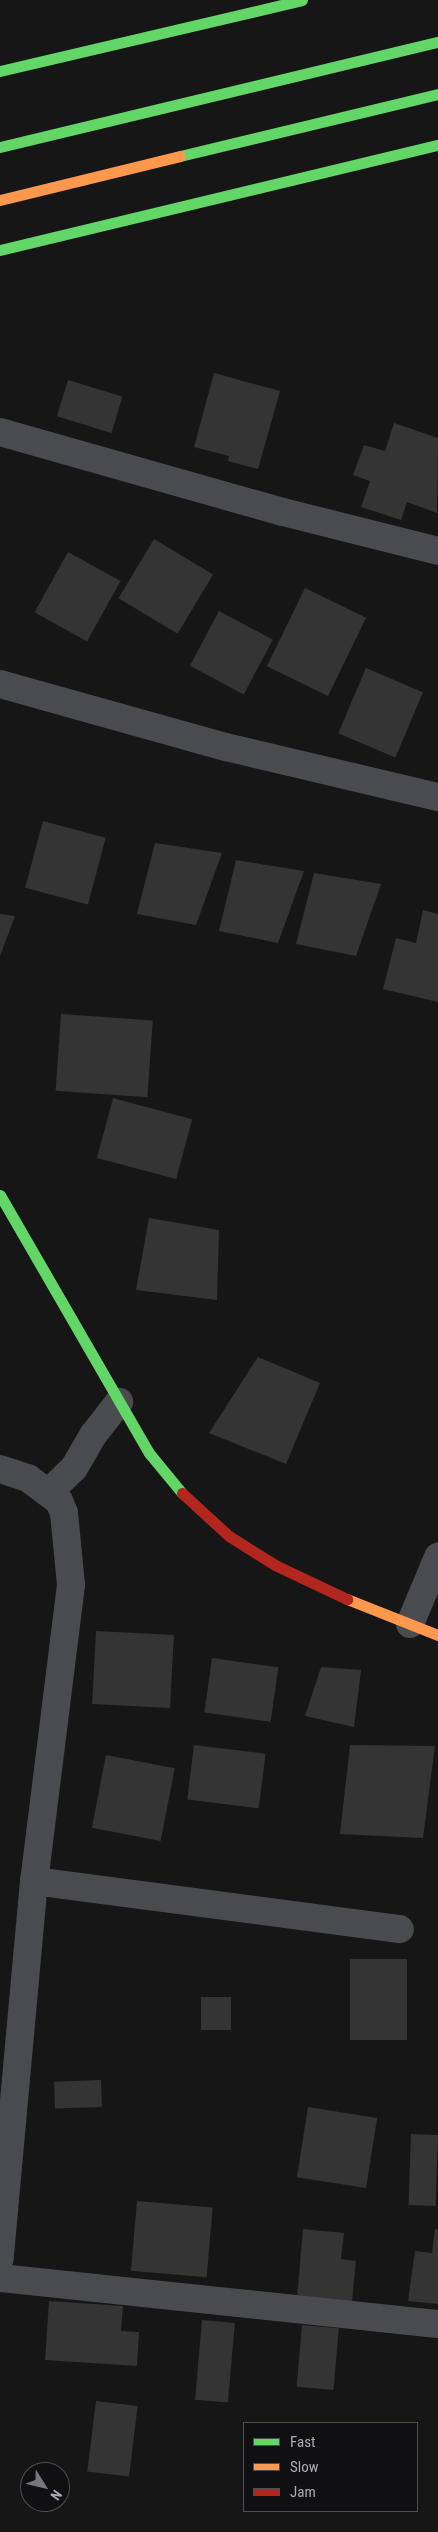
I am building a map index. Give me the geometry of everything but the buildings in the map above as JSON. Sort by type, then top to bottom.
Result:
[{"type":"main road","points":[[0,71],[302,0]]},
{"type":"main road","points":[[0,147],[438,42]]},
{"type":"main road","points":[[0,200],[438,94]]},
{"type":"main road","points":[[0,250],[438,145]]},
{"type":"main road","points":[[0,1195],[149,1453],[178,1488],[229,1536],[274,1565],[338,1596],[438,1635]]},
{"type":"street","points":[[0,432],[283,512],[438,550]]},
{"type":"street","points":[[0,684],[226,747],[438,798]]},
{"type":"street","points":[[50,1491],[74,1468],[94,1434],[119,1402]]},
{"type":"street","points":[[0,1469],[28,1478],[50,1491],[64,1513],[71,1586],[34,1881],[0,2258]]},
{"type":"street","points":[[410,1624],[438,1557]]},
{"type":"street","points":[[34,1881],[400,1929]]},
{"type":"street","points":[[0,2278],[438,2324]]},
{"type":"traffic: fast","points":[[0,71],[302,0]]},
{"type":"traffic: fast","points":[[0,147],[438,42]]},
{"type":"traffic: fast","points":[[180,156],[438,94]]},
{"type":"traffic: fast","points":[[0,250],[438,145]]},
{"type":"traffic: fast","points":[[0,1195],[149,1453],[182,1493]]},
{"type":"traffic: slow","points":[[0,200],[180,156]]},
{"type":"traffic: slow","points":[[347,1599],[438,1635]]},
{"type":"traffic: jam","points":[[182,1493],[229,1536],[275,1565],[347,1599]]}]
